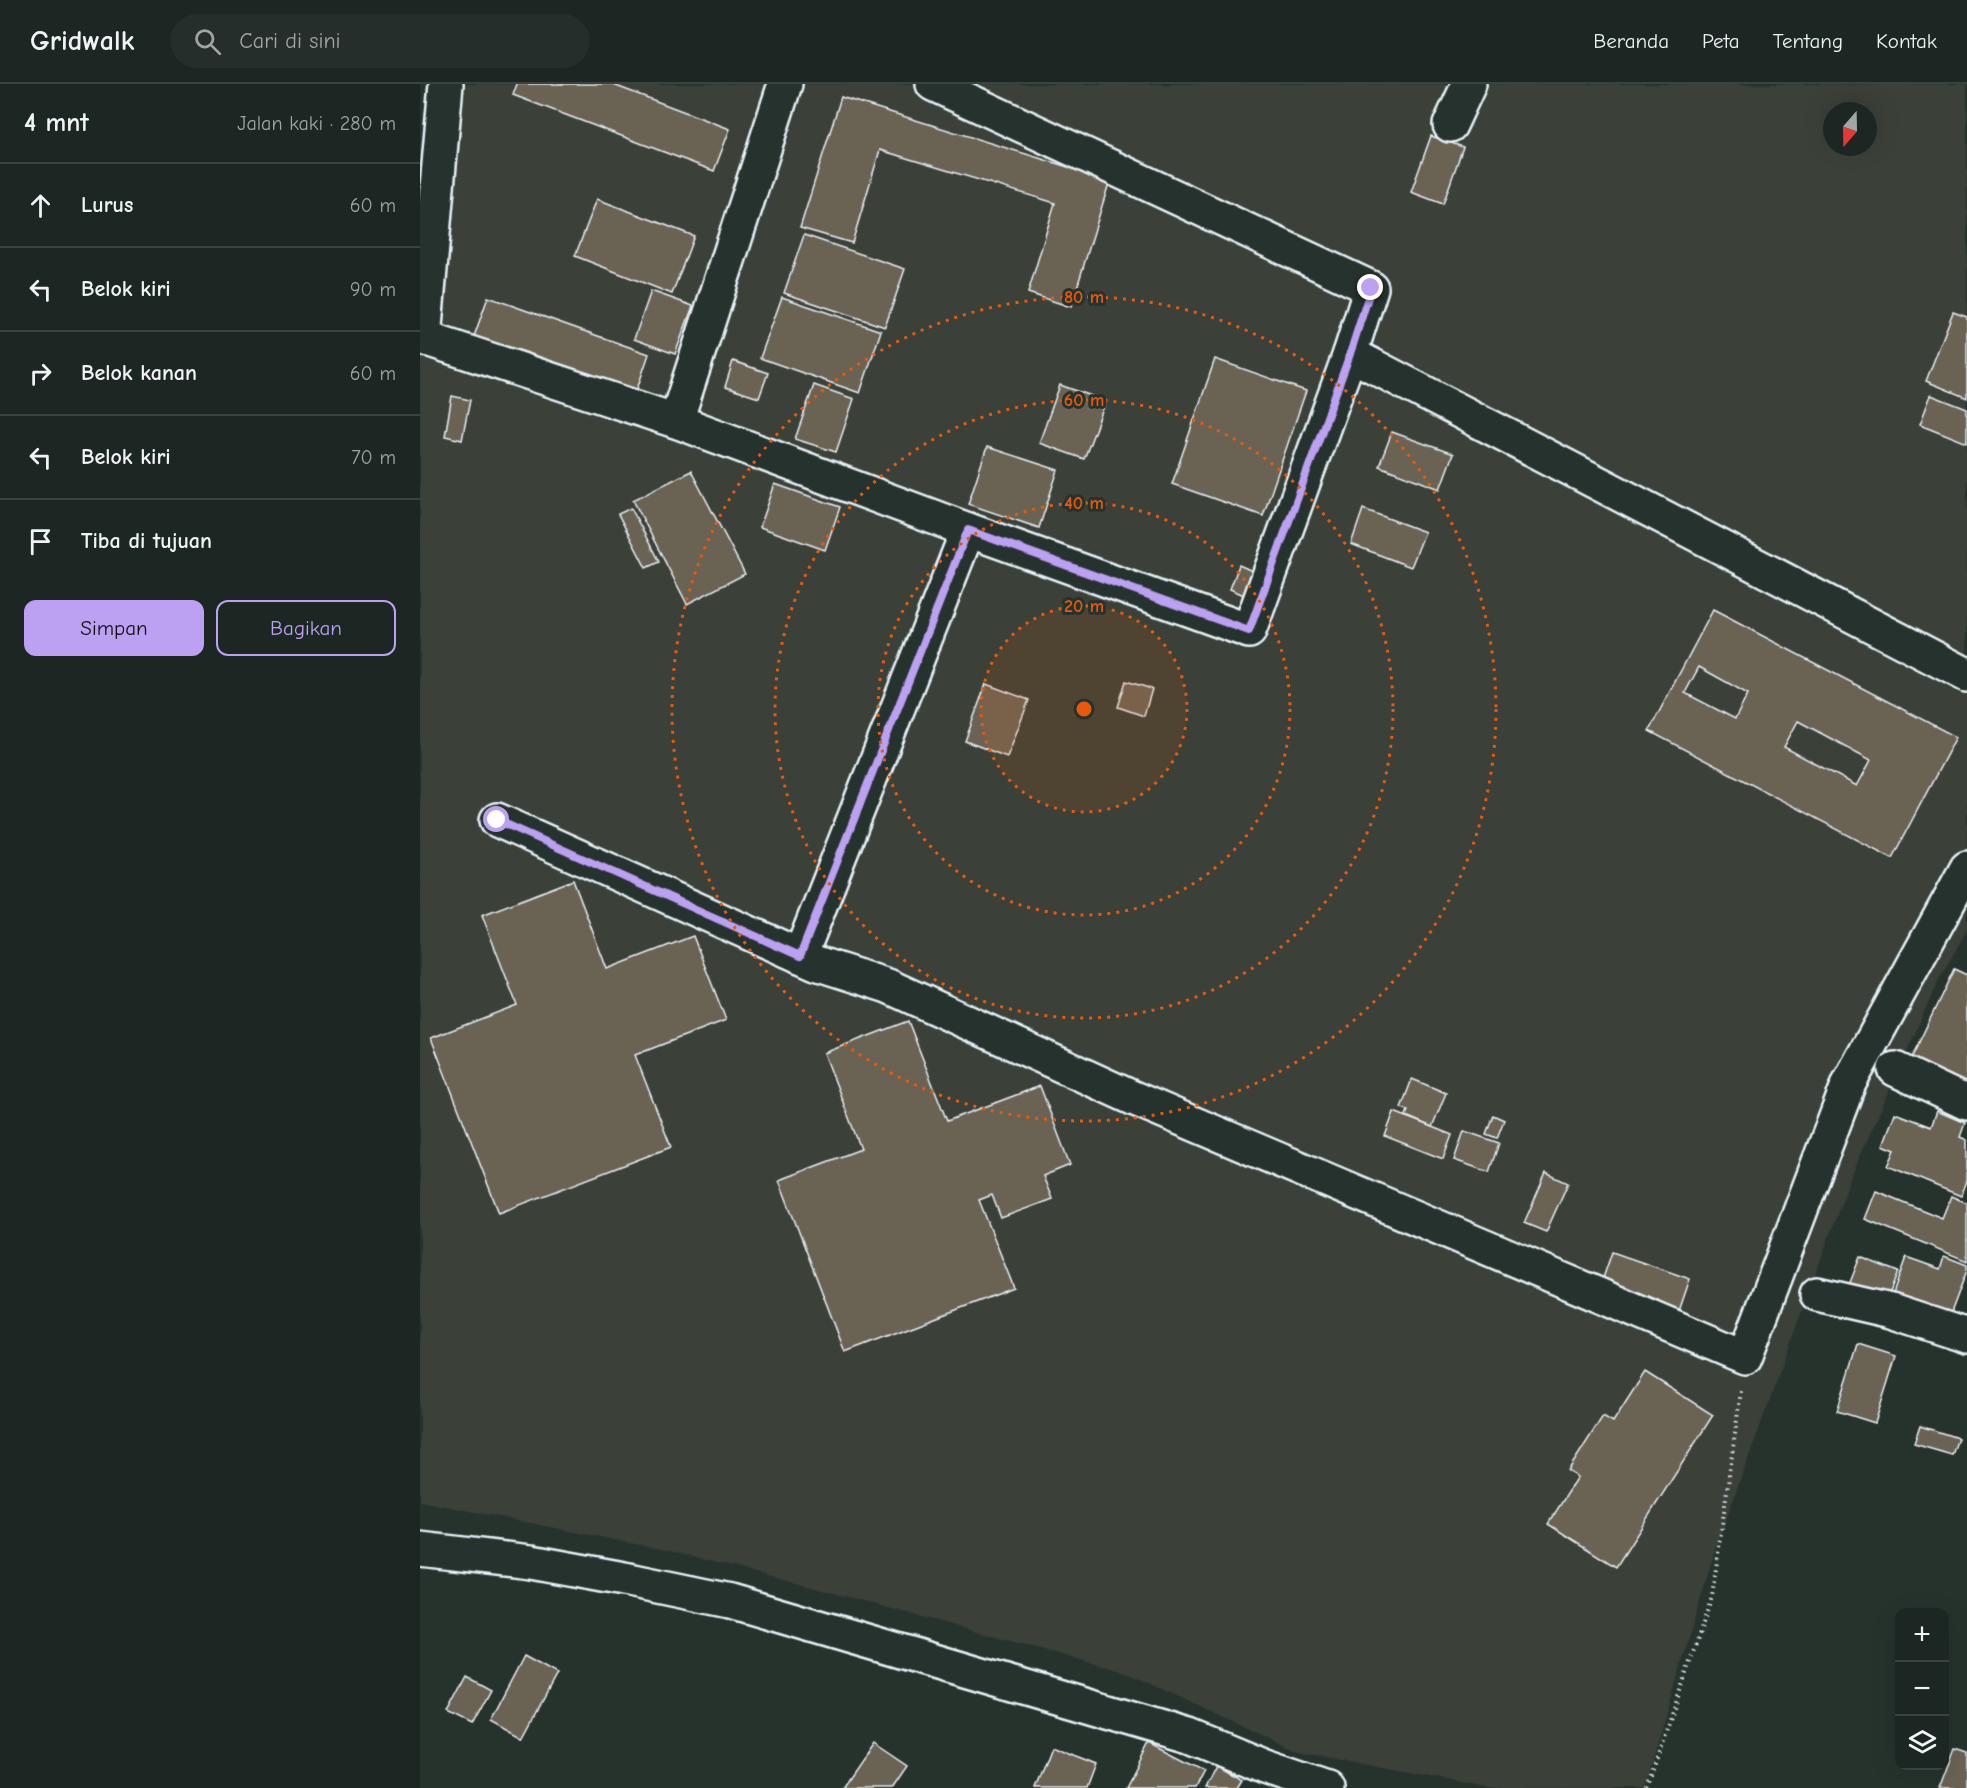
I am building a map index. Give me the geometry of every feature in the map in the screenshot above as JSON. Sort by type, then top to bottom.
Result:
[{"type":"street","points":[[446,84],[424,338],[676,421],[968,530],[1249,631],[1350,354],[1371,288],[933,84]]},
{"type":"street","points":[[676,421],[785,84]]},
{"type":"street","points":[[1450,125],[1469,84]]},
{"type":"street","points":[[1350,354],[1967,675]]},
{"type":"street","points":[[800,956],[968,530]]},
{"type":"street","points":[[497,820],[800,956],[888,986],[1133,1098],[1745,1357],[1849,1083],[1967,868]]},
{"type":"street","points":[[1895,1069],[1967,1103]]},
{"type":"street","points":[[1817,1294],[1891,1311],[1967,1336]]},
{"type":"street","points":[[420,1549],[531,1562],[730,1601],[1190,1736],[1265,1767],[1328,1788]]},
{"type":"path","points":[[1647,1788],[1712,1597],[1745,1357]]},
{"type":"shaded area","points":[[434,84],[1967,84],[1967,930],[1938,981],[1850,1179],[1715,1550],[1645,1788],[1488,1788],[1299,1752],[1125,1672],[670,1551],[420,1501],[420,221]]},
{"type":"building","points":[[517,84],[611,84],[730,129],[714,171],[513,95]]},
{"type":"building","points":[[841,97],[1110,180],[1071,307],[1028,293],[1055,203],[880,150],[852,243],[800,228]]},
{"type":"building","points":[[1431,136],[1463,147],[1443,204],[1411,192]]},
{"type":"building","points":[[597,199],[694,236],[672,294],[575,256]]},
{"type":"building","points":[[804,235],[905,269],[885,327],[784,293]]},
{"type":"building","points":[[651,291],[693,306],[675,354],[634,339]]},
{"type":"building","points":[[488,297],[649,354],[634,398],[472,342]]},
{"type":"building","points":[[782,297],[881,331],[860,393],[760,358]]},
{"type":"building","points":[[1953,312],[1967,317],[1967,398],[1926,381]]},
{"type":"building","points":[[1215,359],[1306,391],[1263,516],[1172,484]]},
{"type":"building","points":[[733,361],[768,373],[759,398],[725,387]]},
{"type":"building","points":[[814,385],[854,399],[836,452],[795,439]]},
{"type":"building","points":[[1060,385],[1106,401],[1084,459],[1039,443]]},
{"type":"building","points":[[1931,395],[1967,409],[1967,443],[1920,424]]},
{"type":"building","points":[[452,396],[470,400],[462,440],[445,436]]},
{"type":"building","points":[[1392,432],[1453,454],[1440,489],[1379,466]]},
{"type":"building","points":[[987,447],[1058,470],[1039,528],[968,504]]},
{"type":"building","points":[[691,471],[745,574],[687,604],[633,500]]},
{"type":"building","points":[[775,484],[840,507],[825,550],[760,527]]},
{"type":"building","points":[[631,508],[659,562],[646,568],[618,514]]},
{"type":"building","points":[[1363,509],[1425,532],[1411,567],[1351,544]]},
{"type":"building","points":[[1239,565],[1261,575],[1251,598],[1230,589]]},
{"type":"building","points":[[1713,610],[1956,737],[1892,858],[1649,731]],"holes":[[[1699,667],[1748,694],[1735,719],[1685,693]],[[1798,721],[1871,760],[1857,786],[1784,747]]]},
{"type":"building","points":[[1126,681],[1152,689],[1144,716],[1118,707]]},
{"type":"building","points":[[986,684],[1029,700],[1007,757],[965,741]]},
{"type":"building","points":[[573,880],[607,969],[693,936],[726,1020],[635,1055],[671,1147],[499,1213],[431,1038],[517,1005],[482,915]]},
{"type":"building","points":[[1954,969],[1967,975],[1967,1085],[1911,1059]]},
{"type":"building","points":[[908,1021],[947,1121],[1040,1086],[1070,1165],[1043,1176],[1052,1199],[1001,1218],[992,1195],[979,1200],[1014,1288],[845,1352],[779,1180],[861,1149],[824,1053]]},
{"type":"building","points":[[1412,1079],[1446,1093],[1432,1127],[1406,1116],[1408,1110],[1401,1108]]},
{"type":"building","points":[[1937,1111],[1965,1123],[1960,1137],[1967,1140],[1967,1181],[1961,1196],[1888,1166],[1895,1150],[1883,1145],[1895,1113],[1931,1127]]},
{"type":"building","points":[[1394,1112],[1452,1135],[1443,1159],[1385,1136]]},
{"type":"building","points":[[1493,1115],[1504,1120],[1497,1138],[1486,1134]]},
{"type":"building","points":[[1464,1131],[1499,1143],[1489,1172],[1454,1160]]},
{"type":"building","points":[[1546,1173],[1568,1183],[1546,1232],[1524,1223]]},
{"type":"building","points":[[1876,1191],[1942,1218],[1951,1196],[1967,1203],[1967,1261],[1865,1219]]},
{"type":"building","points":[[1612,1252],[1690,1279],[1679,1311],[1601,1284]]},
{"type":"building","points":[[1944,1256],[1967,1265],[1946,1326],[1889,1305],[1906,1257],[1940,1269]]},
{"type":"building","points":[[1860,1257],[1898,1272],[1887,1300],[1849,1285]]},
{"type":"building","points":[[1858,1344],[1896,1356],[1875,1423],[1837,1411]]},
{"type":"building","points":[[1645,1372],[1713,1415],[1616,1567],[1548,1524],[1578,1477],[1568,1471],[1603,1416],[1613,1422]]},
{"type":"building","points":[[1920,1426],[1958,1438],[1952,1455],[1914,1444]]},
{"type":"building","points":[[524,1656],[557,1674],[523,1737],[491,1719]]},
{"type":"building","points":[[467,1677],[491,1690],[472,1725],[448,1713]]},
{"type":"building","points":[[873,1743],[907,1766],[892,1788],[842,1788]]},
{"type":"building","points":[[1149,1743],[1204,1771],[1195,1788],[1126,1788]]},
{"type":"building","points":[[1051,1746],[1096,1764],[1087,1788],[1035,1788]]},
{"type":"building","points":[[1955,1749],[1967,1753],[1967,1788],[1940,1788],[1947,1770],[1949,1770]]},
{"type":"building","points":[[1216,1766],[1242,1780],[1237,1788],[1205,1788]]},
{"type":"route","points":[[497,820],[800,956],[968,530],[1249,631],[1350,354],[1371,288]]}]
